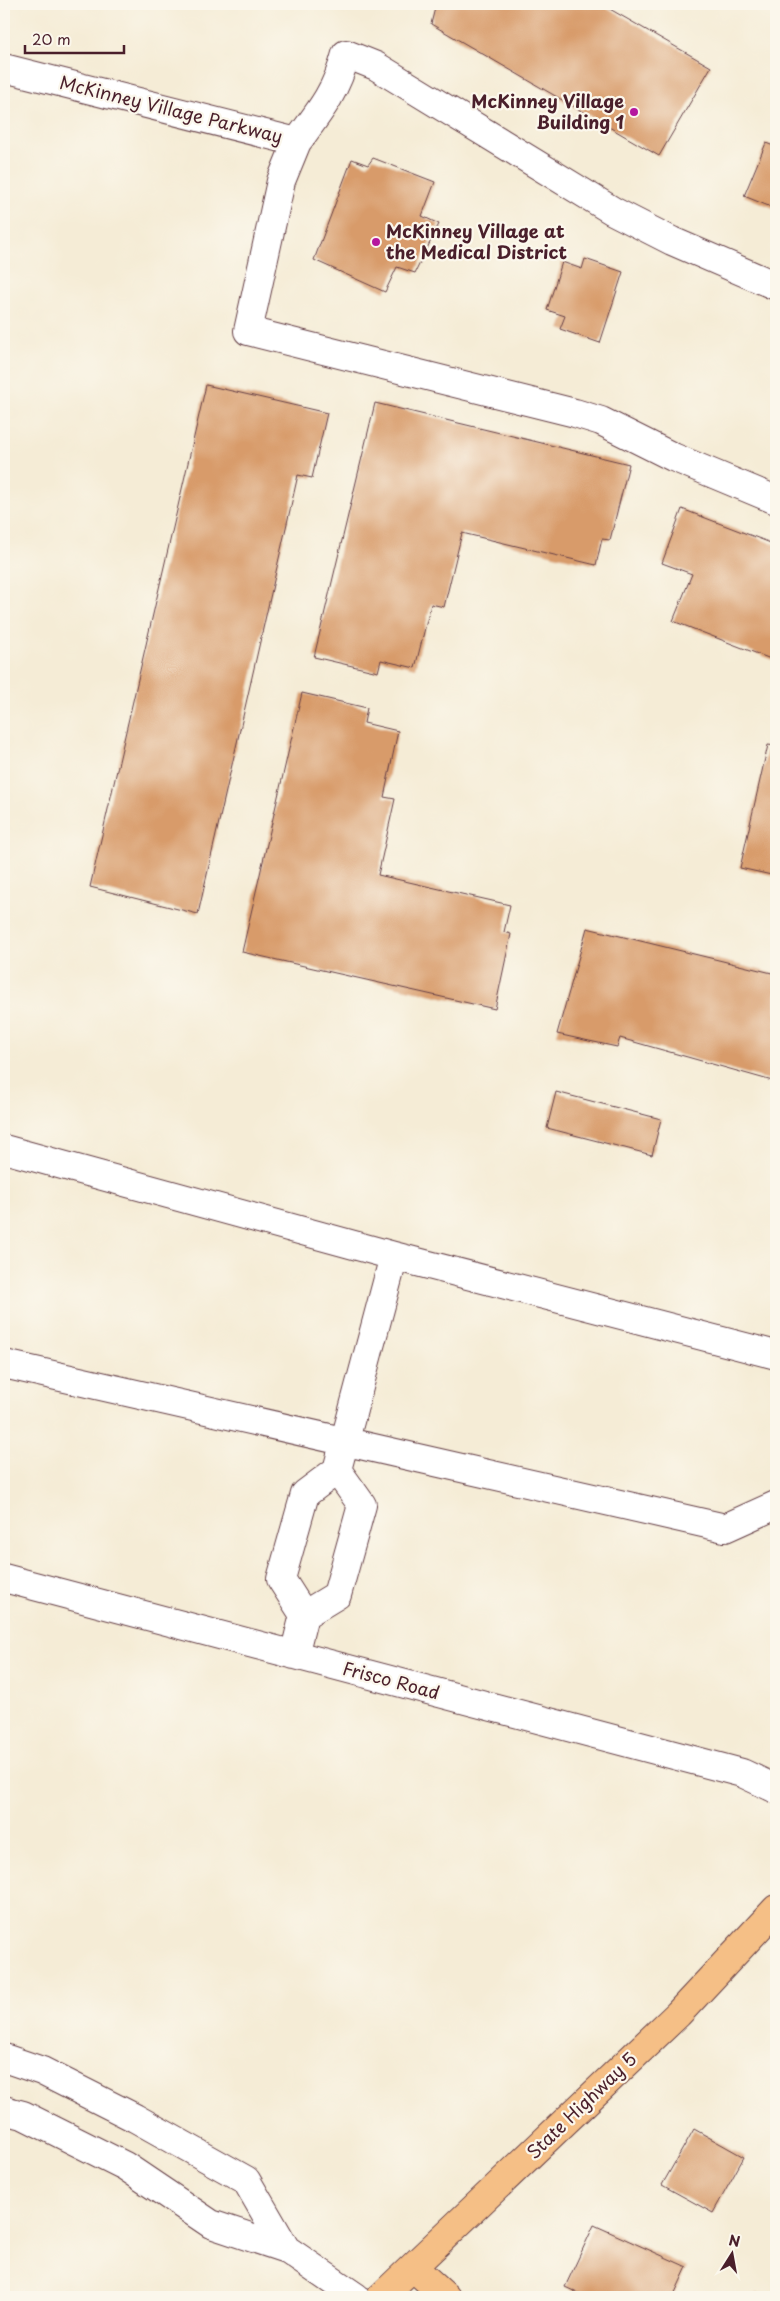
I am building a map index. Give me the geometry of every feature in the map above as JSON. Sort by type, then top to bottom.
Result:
[{"type":"main road","name":"State Highway 5","points":[[381,2297],[678,2014],[776,1909]]},
{"type":"main road","points":[[413,2267],[446,2297]]},
{"type":"street","name":"McKinney Village Parkway","points":[[4,68],[297,142],[331,95],[339,79],[346,54],[376,66],[613,211],[672,241],[776,286]]},
{"type":"street","points":[[297,142],[281,180],[248,331],[601,421],[673,457],[776,500]]},
{"type":"street","points":[[4,1149],[394,1256],[776,1355]]},
{"type":"street","points":[[304,1615],[281,1579],[305,1494],[337,1470],[394,1256]]},
{"type":"street","points":[[4,1364],[725,1528],[776,1506]]},
{"type":"street","points":[[294,1655],[304,1615],[337,1595],[362,1505],[337,1470]]},
{"type":"street","name":"Frisco Road","points":[[4,1578],[742,1773],[776,1789]]},
{"type":"street","points":[[4,2058],[59,2079],[135,2118],[246,2180],[286,2249]]},
{"type":"street","points":[[4,2110],[23,2115],[125,2166],[211,2224],[286,2249],[356,2297]]},
{"type":"building","name":"McKinney Village Building 1","points":[[436,4],[601,4],[711,67],[659,156],[431,24]]},
{"type":"building","points":[[766,143],[776,147],[776,209],[744,196]]},
{"type":"building","name":"McKinney Village at the Medical District","points":[[373,158],[435,182],[422,216],[439,224],[415,273],[397,267],[385,292],[314,260],[352,159],[368,165]]},
{"type":"building","points":[[585,259],[623,272],[600,343],[560,329],[565,316],[547,310],[562,262],[582,269]]},
{"type":"building","points":[[206,385],[327,413],[312,478],[298,475],[198,914],[90,887]]},
{"type":"building","points":[[375,403],[629,464],[610,540],[602,539],[596,565],[462,533],[444,607],[431,604],[415,668],[381,660],[378,672],[314,657]]},
{"type":"building","points":[[682,509],[776,545],[776,661],[673,621],[692,574],[662,563]]},
{"type":"building","points":[[302,693],[367,708],[364,723],[398,731],[384,797],[395,799],[378,875],[510,905],[504,932],[511,934],[495,1009],[242,952]]},
{"type":"building","points":[[776,721],[776,735],[773,734]]},
{"type":"building","points":[[768,745],[776,746],[776,876],[740,868]]},
{"type":"building","points":[[587,928],[776,974],[776,1082],[620,1038],[617,1047],[557,1034]]},
{"type":"building","points":[[556,1092],[661,1119],[652,1155],[547,1128]]},
{"type":"building","points":[[694,2129],[744,2157],[713,2213],[662,2185]]},
{"type":"building","points":[[594,2225],[687,2267],[673,2297],[587,2297],[565,2287]]},
{"type":"building","points":[[757,2293],[775,2296],[775,2297],[756,2297]]},
{"type":"place","name":"McKinney Village Building 1","points":[[634,112]]},
{"type":"place","name":"McKinney Village at the Medical District","points":[[376,242]]}]
